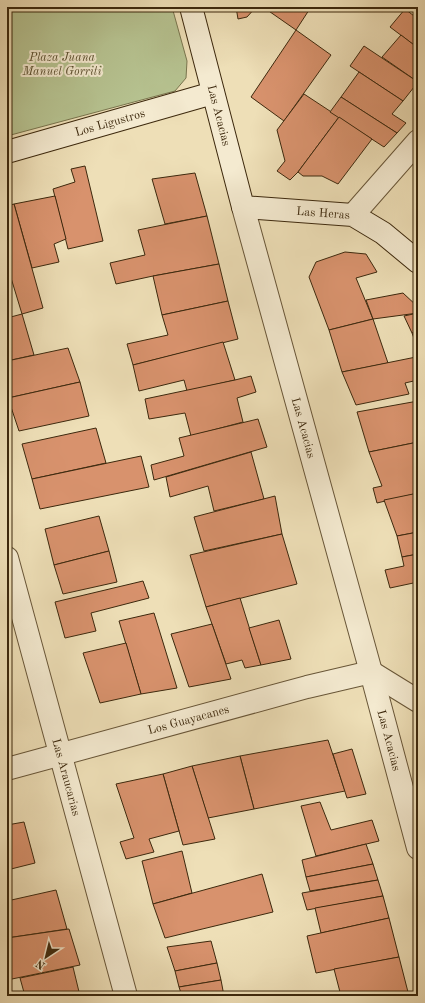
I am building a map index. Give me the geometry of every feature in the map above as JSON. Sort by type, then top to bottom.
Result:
[{"type":"street","name":"Las Acacias","points":[[191,7],[212,93],[418,848]]},
{"type":"street","name":"Los Ligustros","points":[[7,152],[212,93]]},
{"type":"street","name":"Las Heras","points":[[243,207],[353,215],[418,141]]},
{"type":"street","points":[[353,215],[383,233],[418,262]]},
{"type":"street","name":"Las Araucarias","points":[[7,558],[126,996]]},
{"type":"street","points":[[371,672],[418,701]]},
{"type":"street","name":"Los Guayacanes","points":[[7,769],[307,687],[371,672]]},
{"type":"green space","name":"Plaza Juana Manuel Gorriti","points":[[7,7],[172,7],[187,61],[186,78],[175,91],[7,136]]},
{"type":"building","points":[[236,7],[256,7],[247,17],[238,19]]},
{"type":"building","points":[[263,7],[311,7],[296,30]]},
{"type":"building","points":[[405,9],[418,19],[418,48],[390,27]]},
{"type":"building","points":[[296,30],[331,55],[284,121],[251,97]]},
{"type":"building","points":[[401,35],[418,48],[418,82],[382,57]]},
{"type":"building","points":[[364,46],[418,82],[403,101],[350,66]]},
{"type":"building","points":[[359,72],[403,101],[392,114],[406,123],[397,133],[341,97]]},
{"type":"building","points":[[304,94],[339,117],[298,172],[290,180],[277,171],[285,161],[277,130]]},
{"type":"building","points":[[341,97],[397,133],[384,147],[330,112]]},
{"type":"building","points":[[339,117],[372,139],[338,184],[322,176],[303,176],[298,172]]},
{"type":"building","points":[[85,166],[103,241],[68,249],[53,189],[75,182],[71,169]]},
{"type":"building","points":[[195,173],[207,216],[165,224],[152,179]]},
{"type":"building","points":[[55,196],[66,239],[54,244],[59,262],[32,268],[14,204]]},
{"type":"building","points":[[14,204],[43,308],[22,314],[7,268],[7,206]]},
{"type":"building","points":[[207,216],[219,264],[116,284],[110,263],[145,255],[138,230]]},
{"type":"building","points":[[345,252],[366,254],[377,272],[356,278],[373,319],[329,330],[309,277],[316,262]]},
{"type":"building","points":[[219,264],[228,301],[162,315],[153,276]]},
{"type":"building","points":[[403,293],[418,307],[418,313],[373,319],[366,300]]},
{"type":"building","points":[[228,301],[238,339],[133,365],[127,344],[168,335],[162,315]]},
{"type":"building","points":[[418,313],[418,332],[412,333],[404,316]]},
{"type":"building","points":[[22,314],[34,355],[7,361],[7,318]]},
{"type":"building","points":[[373,319],[388,363],[342,372],[329,330]]},
{"type":"building","points":[[418,332],[418,349],[412,333]]},
{"type":"building","points":[[223,342],[235,380],[187,391],[184,380],[139,391],[133,365]]},
{"type":"building","points":[[68,348],[80,382],[8,398],[7,361]]},
{"type":"building","points":[[416,357],[418,365],[418,380],[405,383],[409,394],[356,405],[342,372]]},
{"type":"building","points":[[251,376],[256,392],[237,398],[243,422],[191,436],[185,413],[149,419],[145,399]]},
{"type":"building","points":[[80,382],[89,416],[19,431],[8,398]]},
{"type":"building","points":[[418,401],[418,442],[369,452],[357,412]]},
{"type":"building","points":[[258,419],[267,447],[154,480],[151,465],[184,456],[179,438]]},
{"type":"building","points":[[96,428],[106,463],[32,479],[22,444]]},
{"type":"building","points":[[418,442],[418,493],[377,503],[373,488],[382,486],[369,452]]},
{"type":"building","points":[[251,452],[264,499],[214,511],[208,486],[170,497],[166,477]]},
{"type":"building","points":[[141,456],[149,487],[40,509],[32,479]]},
{"type":"building","points":[[418,493],[418,532],[397,536],[384,500]]},
{"type":"building","points":[[275,496],[282,534],[204,551],[194,517]]},
{"type":"building","points":[[99,516],[109,551],[54,565],[45,529]]},
{"type":"building","points":[[418,532],[418,554],[402,557],[397,536]]},
{"type":"building","points":[[282,534],[297,584],[206,607],[190,555]]},
{"type":"building","points":[[109,551],[117,582],[63,594],[54,565]]},
{"type":"building","points":[[418,554],[418,582],[390,588],[385,570],[404,566],[402,557]]},
{"type":"building","points":[[143,581],[149,598],[91,613],[96,631],[65,638],[55,602]]},
{"type":"building","points":[[240,598],[261,665],[245,668],[242,660],[226,664],[206,607]]},
{"type":"building","points":[[154,613],[177,688],[141,694],[119,621]]},
{"type":"building","points":[[279,620],[291,659],[261,665],[249,628]]},
{"type":"building","points":[[212,624],[231,679],[189,687],[171,634]]},
{"type":"building","points":[[126,643],[141,694],[100,703],[83,653]]},
{"type":"building","points":[[328,740],[345,791],[254,809],[240,756]]},
{"type":"building","points":[[352,749],[366,794],[347,798],[333,754]]},
{"type":"building","points":[[240,756],[254,809],[208,818],[192,766]]},
{"type":"building","points":[[192,766],[215,839],[183,845],[163,774]]},
{"type":"building","points":[[163,774],[179,831],[149,839],[154,852],[126,859],[120,842],[134,838],[116,784]]},
{"type":"building","points":[[320,802],[331,830],[372,820],[379,841],[316,856],[301,806]]},
{"type":"building","points":[[24,822],[35,863],[7,870],[7,825]]},
{"type":"building","points":[[366,844],[373,864],[306,877],[302,860]]},
{"type":"building","points":[[182,851],[192,893],[153,904],[142,861]]},
{"type":"building","points":[[373,864],[378,880],[310,891],[306,877]]},
{"type":"building","points":[[262,874],[273,912],[165,938],[153,904]]},
{"type":"building","points":[[378,880],[383,896],[307,910],[302,893]]},
{"type":"building","points":[[56,890],[67,929],[7,938],[7,901]]},
{"type":"building","points":[[383,896],[389,918],[321,933],[315,908]]},
{"type":"building","points":[[389,918],[399,957],[316,973],[307,936]]},
{"type":"building","points":[[69,929],[80,965],[7,980],[7,938]]},
{"type":"building","points":[[211,941],[217,963],[175,971],[167,947]]},
{"type":"building","points":[[399,957],[409,996],[341,996],[334,969]]},
{"type":"building","points":[[217,963],[221,980],[179,987],[175,971]]},
{"type":"building","points":[[73,967],[80,996],[25,996],[20,978]]},
{"type":"building","points":[[221,980],[224,996],[182,996],[179,987]]}]
